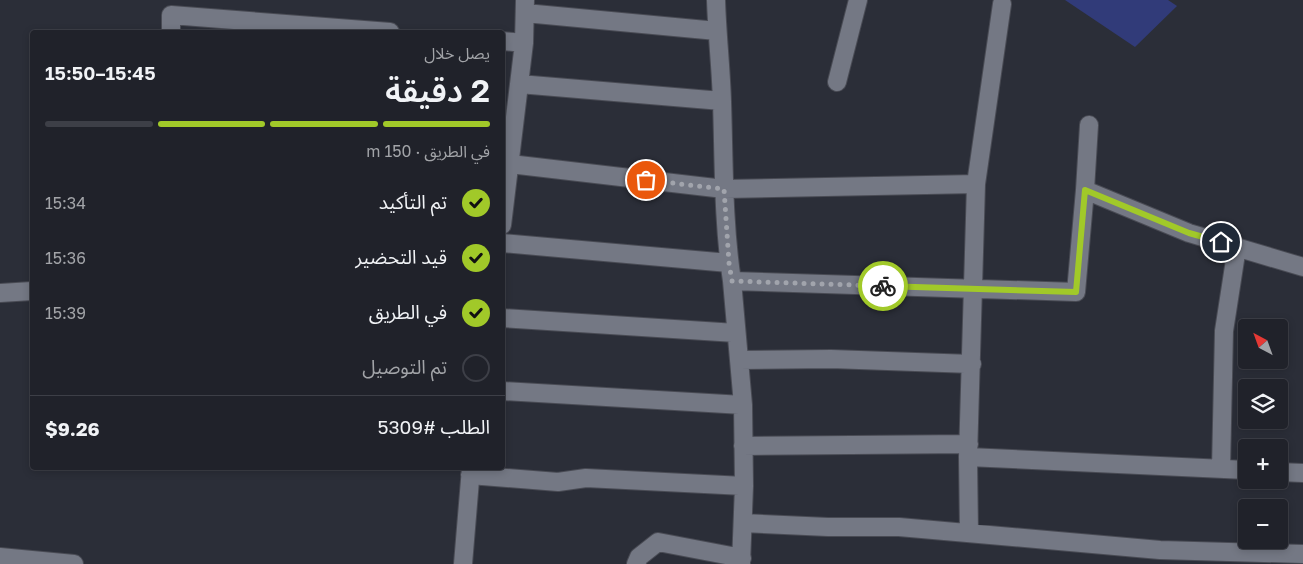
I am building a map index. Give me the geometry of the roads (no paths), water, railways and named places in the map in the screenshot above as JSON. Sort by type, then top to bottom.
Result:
[{"type":"street","points":[[636,564],[639,558],[658,542],[742,561],[744,486],[743,405],[729,263],[724,189],[722,101],[716,0]]},
{"type":"street","points":[[838,82],[858,0]]},
{"type":"street","points":[[968,533],[976,184],[1002,4]]},
{"type":"street","points":[[505,203],[510,164],[509,118],[519,84],[524,43],[525,6],[717,30]]},
{"type":"street","points":[[171,30],[171,15],[364,30]]},
{"type":"street","points":[[505,41],[524,43]]},
{"type":"street","points":[[519,84],[722,101]]},
{"type":"street","points":[[732,281],[1076,292],[1089,125]]},
{"type":"street","points":[[510,164],[724,189],[976,184]]},
{"type":"street","points":[[1085,190],[1189,233],[1303,267]]},
{"type":"street","points":[[505,243],[729,263]]},
{"type":"street","points":[[1221,469],[1224,331],[1237,247]]},
{"type":"street","points":[[0,293],[30,291]]},
{"type":"street","points":[[505,318],[736,333]]},
{"type":"street","points":[[739,360],[831,359],[972,364]]},
{"type":"street","points":[[505,391],[743,405]]},
{"type":"street","points":[[744,446],[969,451],[1238,470]]},
{"type":"street","points":[[463,564],[471,472],[558,482],[586,478],[744,486]]},
{"type":"street","points":[[1288,472],[1303,473]]},
{"type":"street","points":[[743,524],[899,527],[968,533],[1161,557],[1303,554]]},
{"type":"street","points":[[0,557],[74,564]]}]
